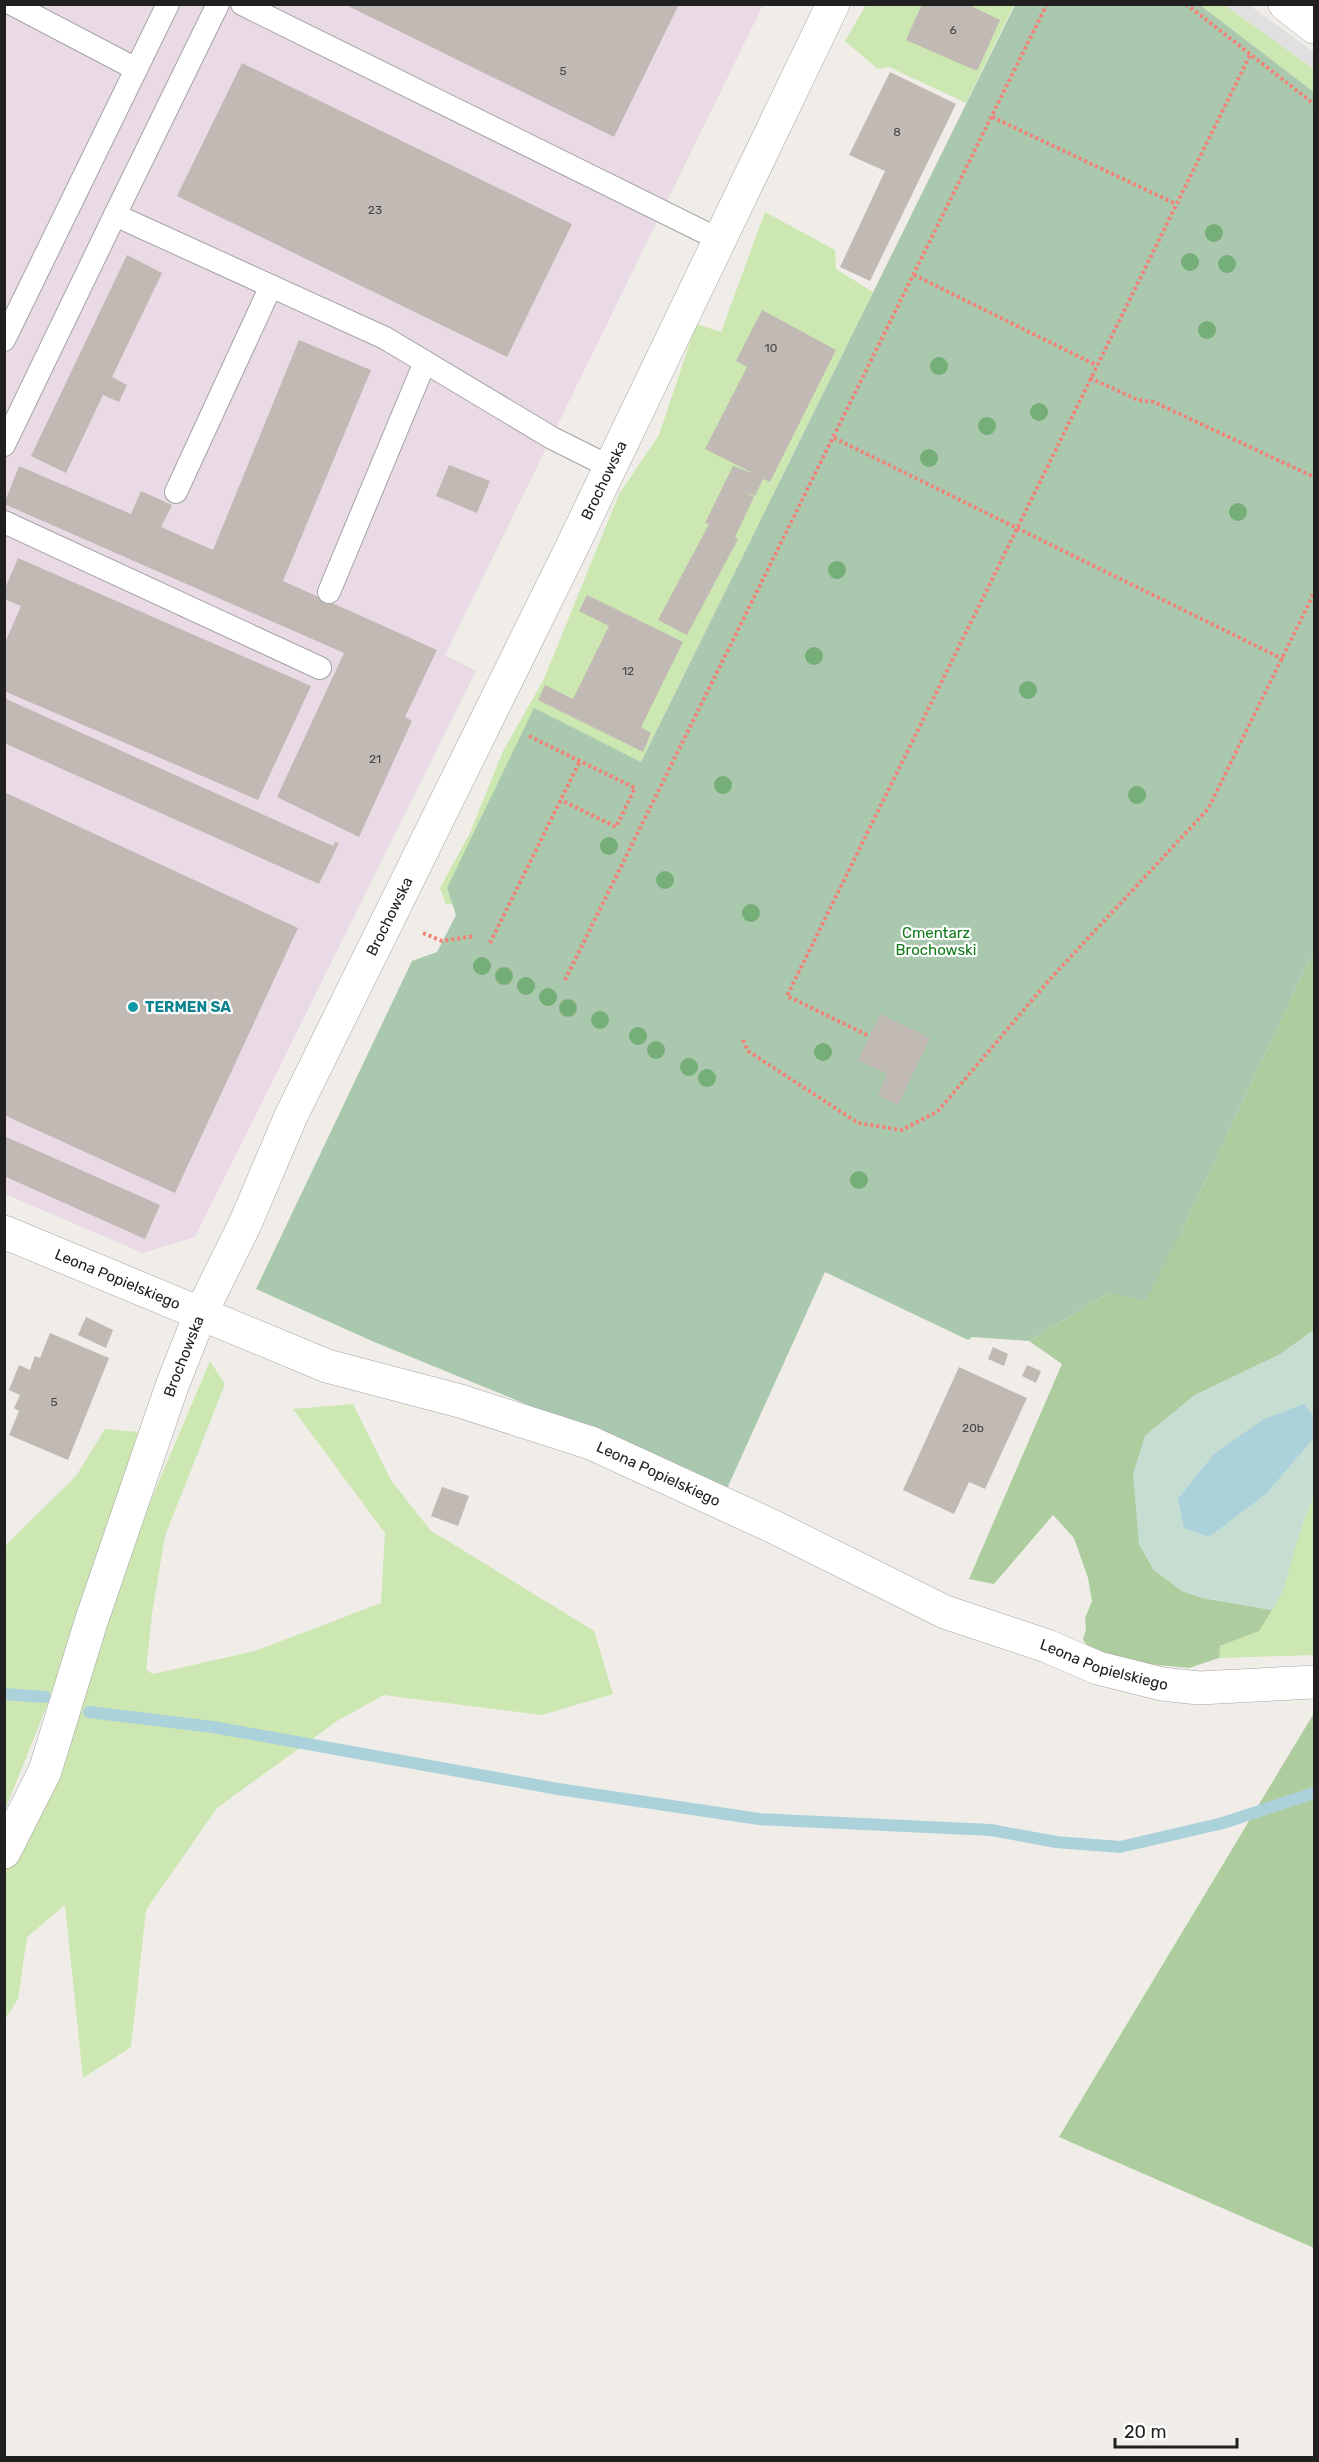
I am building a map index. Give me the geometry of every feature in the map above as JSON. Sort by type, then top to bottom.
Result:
[{"type":"street","name":"Brochowska","points":[[4,1852],[45,1772],[99,1599],[172,1386],[200,1314],[245,1224],[291,1116],[610,467],[833,4]]},
{"type":"street","points":[[1285,4],[1314,27]]},
{"type":"street","name":"Leona Popielskiego","points":[[4,1232],[327,1366],[460,1401],[591,1443],[774,1527],[945,1612],[1047,1646],[1098,1668],[1162,1684],[1199,1688],[1314,1682]]},
{"type":"lane","points":[[12,4],[136,69]]},
{"type":"lane","points":[[4,340],[168,4]]},
{"type":"lane","points":[[4,445],[218,4]]},
{"type":"lane","points":[[242,4],[720,240]]},
{"type":"lane","points":[[115,215],[385,338],[552,438],[610,467]]},
{"type":"lane","points":[[176,492],[271,286]]},
{"type":"lane","points":[[330,591],[425,362]]},
{"type":"lane","points":[[4,522],[320,668]]},
{"type":"path","points":[[565,980],[1047,4]]},
{"type":"path","points":[[1186,4],[1314,104]]},
{"type":"path","points":[[867,1035],[787,996],[1015,527],[1250,55]]},
{"type":"path","points":[[992,117],[1176,204]]},
{"type":"path","points":[[914,275],[1096,365]]},
{"type":"path","points":[[1090,378],[1137,400],[1154,402],[1314,477]]},
{"type":"path","points":[[834,438],[1283,659]]},
{"type":"path","points":[[743,1040],[748,1051],[858,1123],[902,1130],[939,1111],[1051,978],[1208,809],[1314,593]]},
{"type":"path","points":[[529,736],[635,788],[616,827],[561,800]]},
{"type":"path","points":[[490,943],[580,761]]},
{"type":"path","points":[[389,918],[442,941],[475,936]]},
{"type":"shaded area","points":[[4,5],[763,5],[445,655],[476,671],[195,1237],[143,1253],[5,1194]]},
{"type":"shaded area","points":[[1225,5],[1249,5],[1314,52],[1314,69]]},
{"type":"green space","points":[[866,5],[1014,5],[966,103],[889,67],[878,69],[845,41]]},
{"type":"green space","name":"Cmentarz Brochowski","points":[[1015,5],[1200,5],[1314,92],[1314,953],[1180,1235],[1146,1301],[1109,1293],[1029,1341],[972,1337],[968,1340],[825,1272],[725,1493],[550,1414],[372,1341],[256,1289],[412,961],[437,952],[456,915],[447,888],[534,708],[641,762]]},
{"type":"green space","points":[[1200,5],[1225,5],[1314,69],[1314,92]]},
{"type":"green space","points":[[765,212],[835,250],[836,269],[873,292],[641,762],[447,888],[453,904],[446,904],[440,888],[470,833],[503,751],[544,679],[619,494],[659,435],[696,324],[721,332]]},
{"type":"green space","points":[[1314,953],[1314,1330],[1279,1355],[1195,1395],[1145,1436],[1139,1544],[1154,1570],[1182,1591],[1203,1598],[1272,1610],[1259,1631],[1220,1646],[1219,1658],[1189,1668],[1128,1662],[1088,1648],[1083,1639],[1086,1630],[1085,1618],[1092,1601],[1088,1578],[1074,1538],[1053,1515],[994,1584],[969,1579],[1062,1364],[1029,1341],[1109,1293],[1180,1235]]},
{"type":"green space","points":[[1314,1330],[1314,1416],[1304,1405],[1267,1493],[1314,1438],[1314,1494],[1282,1593],[1272,1610],[1203,1598],[1182,1591],[1154,1570],[1139,1544],[1133,1474],[1145,1436],[1195,1395],[1279,1355]]},
{"type":"green space","points":[[210,1361],[225,1384],[165,1536],[152,1614],[146,1670],[153,1674],[255,1651],[381,1603],[385,1533],[293,1409],[353,1404],[391,1480],[430,1530],[594,1631],[613,1694],[542,1715],[384,1695],[337,1721],[217,1808],[146,1910],[131,2047],[83,2078],[65,1905],[27,1937],[18,1999],[5,2019],[5,1871],[22,1851],[134,1540]]},
{"type":"green space","points":[[105,1429],[138,1432],[68,1653],[5,1810],[5,1546],[76,1476]]},
{"type":"green space","points":[[1314,1494],[1314,1655],[1219,1658],[1219,1647],[1258,1631],[1272,1610]]},
{"type":"green space","points":[[1314,1713],[1314,2248],[1059,2137]]},
{"type":"water","points":[[1304,1404],[1314,1416],[1314,1438],[1267,1493],[1209,1537],[1184,1528],[1178,1499],[1214,1454],[1264,1419]]},
{"type":"building","points":[[344,4],[679,4],[614,137]]},
{"type":"building","points":[[922,4],[967,4],[1000,20],[977,71],[906,40]]},
{"type":"building","points":[[242,63],[572,224],[507,357],[177,196]]},
{"type":"building","points":[[890,72],[956,104],[870,281],[840,267],[885,171],[849,155]]},
{"type":"building","points":[[127,255],[162,273],[112,377],[127,385],[119,402],[103,395],[66,473],[31,456]]},
{"type":"building","points":[[762,310],[836,350],[770,482],[763,479],[755,496],[744,492],[754,497],[735,537],[738,539],[687,635],[658,620],[709,524],[705,523],[733,466],[755,474],[705,449],[747,367],[736,361]]},
{"type":"building","points":[[299,340],[371,370],[283,581],[437,650],[405,717],[412,721],[359,837],[277,797],[344,653],[4,504],[19,466],[131,514],[141,491],[172,505],[161,527],[213,550]]},
{"type":"building","points":[[449,465],[490,481],[477,513],[436,496]]},
{"type":"building","points":[[18,558],[311,686],[258,800],[4,691],[4,645],[21,606],[4,599],[4,591]]},
{"type":"building","points":[[587,595],[683,642],[641,727],[651,733],[643,752],[538,700],[545,685],[573,699],[609,626],[579,611]]},
{"type":"building","points":[[4,698],[333,846],[335,842],[339,843],[319,884],[4,743]]},
{"type":"building","name":"TERMEN SA","points":[[4,792],[298,928],[175,1193],[4,1115]]},
{"type":"building","points":[[880,1014],[930,1038],[898,1105],[878,1095],[887,1074],[858,1060]]},
{"type":"building","points":[[4,1136],[160,1205],[145,1239],[4,1176]]},
{"type":"building","points":[[86,1317],[113,1330],[106,1348],[78,1335]]},
{"type":"building","points":[[50,1333],[109,1358],[68,1460],[9,1435],[19,1411],[14,1408],[20,1395],[9,1390],[19,1365],[30,1370],[35,1356],[40,1358]]},
{"type":"building","points":[[993,1347],[1008,1354],[1004,1366],[988,1359]]},
{"type":"building","points":[[1027,1365],[1041,1371],[1036,1383],[1022,1376]]},
{"type":"building","points":[[959,1367],[1027,1398],[985,1489],[969,1482],[954,1514],[903,1490]]},
{"type":"building","points":[[442,1487],[469,1496],[458,1526],[431,1516]]},
{"type":"waterway","points":[[4,1694],[45,1697]]},
{"type":"waterway","points":[[89,1712],[213,1727],[558,1789],[759,1819],[991,1830],[1056,1842],[1120,1847],[1223,1823],[1314,1793]]},
{"type":"place","name":"TERMEN SA","points":[[133,1007]]}]
